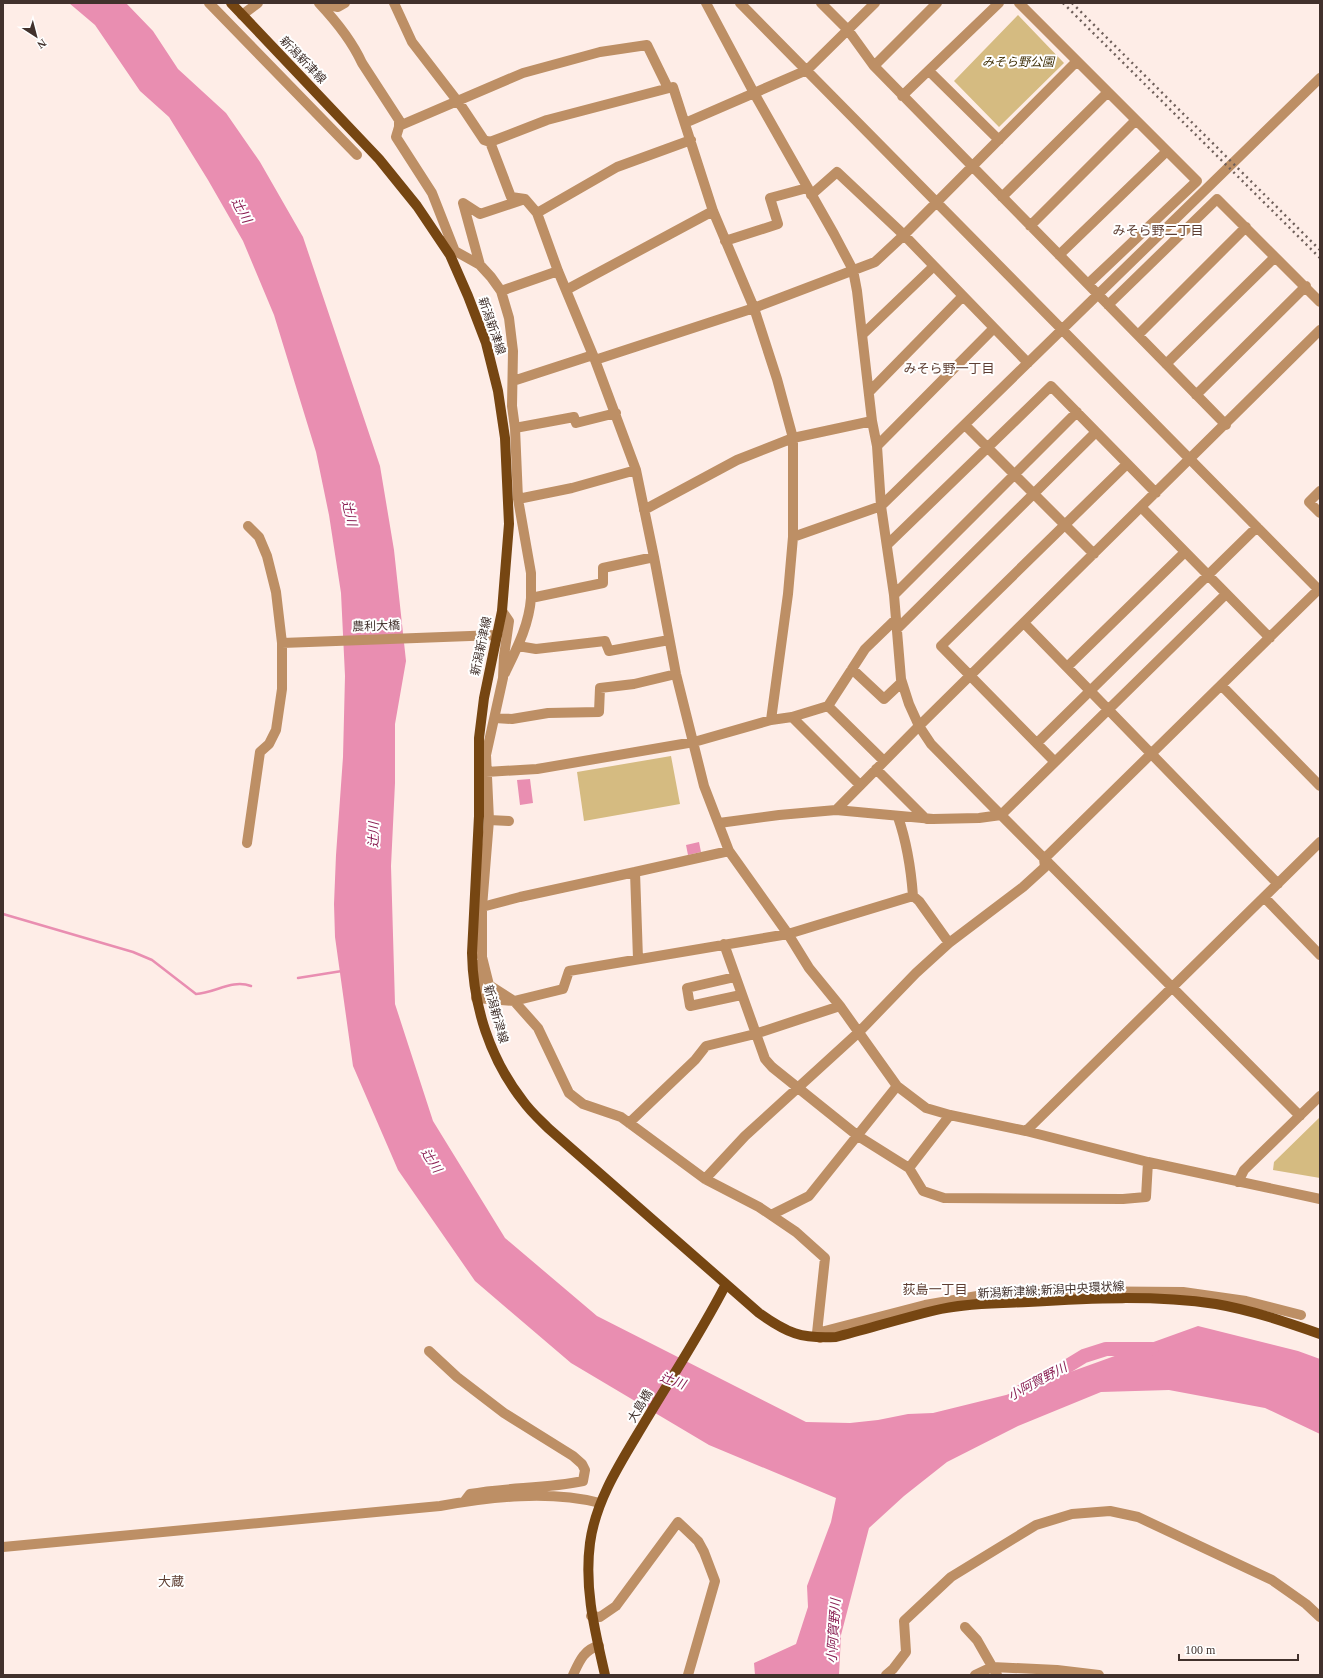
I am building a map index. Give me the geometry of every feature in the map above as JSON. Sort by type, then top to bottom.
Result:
[{"type":"main road","name":"新潟新津線","points":[[231,3],[379,158],[417,206],[450,255],[468,296],[486,343],[498,391],[504,438],[509,524],[502,611],[484,698],[480,738],[484,818],[472,953],[472,973],[476,998],[487,1034],[499,1064],[523,1102],[548,1128],[726,1284]]},
{"type":"main road","name":"大島橋","points":[[605,1675],[591,1616],[588,1568],[590,1542],[600,1503],[625,1456],[714,1308],[726,1284]]},
{"type":"main road","name":"新潟新津線;新潟中央環状線","points":[[726,1284],[759,1313],[780,1328],[792,1333],[819,1336],[836,1337],[942,1309],[1056,1300],[1131,1299],[1173,1300],[1216,1304],[1274,1318],[1320,1334]]},
{"type":"street","points":[[209,3],[357,155]]},
{"type":"street","points":[[242,15],[258,3]]},
{"type":"street","points":[[319,3],[338,7],[345,3]]},
{"type":"street","points":[[319,3],[357,53],[399,120],[400,126],[396,137],[432,193],[455,251]]},
{"type":"street","points":[[394,3],[412,42],[457,100],[484,140],[490,142],[547,120],[673,87],[713,211],[754,308],[777,378],[793,438],[794,537],[771,720]]},
{"type":"street","points":[[706,3],[754,93],[853,270],[870,391],[872,421],[877,446],[882,506],[894,595],[902,682],[909,704],[919,726],[931,744],[1300,1116]]},
{"type":"street","points":[[705,1179],[745,1136],[859,1032],[916,973],[949,943],[1023,887],[1044,866],[1044,859],[1320,589],[740,3]]},
{"type":"street","points":[[821,3],[848,30],[874,66],[902,96],[1226,424]]},
{"type":"street","points":[[685,123],[806,70],[875,3]]},
{"type":"street","points":[[874,66],[937,3]]},
{"type":"street","points":[[902,96],[999,3]]},
{"type":"street","points":[[1019,3],[1197,180],[1088,284]]},
{"type":"street","points":[[400,126],[457,100],[523,73],[600,52],[647,45],[668,88]]},
{"type":"street","points":[[513,381],[754,308],[875,262],[904,235],[1077,61]]},
{"type":"street","points":[[929,71],[999,140]]},
{"type":"street","points":[[794,537],[882,506],[1028,363],[1099,296],[1320,78]]},
{"type":"street","points":[[1002,197],[1108,92]]},
{"type":"street","points":[[1030,226],[1136,120]]},
{"type":"street","points":[[537,213],[617,167],[691,140]]},
{"type":"street","points":[[490,142],[511,197],[525,199],[537,213],[558,271],[616,414],[636,470],[676,674],[704,786],[729,851],[788,934],[809,968],[840,1006],[897,1086],[926,1108],[950,1115],[1026,1131],[1148,1162],[1320,1200]]},
{"type":"street","points":[[1059,255],[1167,151]]},
{"type":"street","points":[[726,241],[778,224],[770,198],[809,192],[837,172],[904,235],[1028,363]]},
{"type":"street","points":[[480,265],[463,203],[480,214],[525,199]]},
{"type":"street","points":[[1108,305],[1218,199],[1306,286],[1320,302]]},
{"type":"street","points":[[566,290],[713,211]]},
{"type":"street","points":[[1138,335],[1246,227]]},
{"type":"street","points":[[438,237],[455,251],[480,265],[491,277],[501,291],[509,318],[513,351],[512,406],[515,428],[518,499],[532,573],[530,613],[526,629],[503,678]]},
{"type":"street","points":[[1166,364],[1276,257]]},
{"type":"street","points":[[862,335],[934,266]]},
{"type":"street","points":[[501,291],[558,271]]},
{"type":"street","points":[[1196,395],[1306,286]]},
{"type":"street","points":[[870,391],[963,296]]},
{"type":"street","points":[[877,446],[994,328]]},
{"type":"street","points":[[836,810],[970,675],[1320,330]]},
{"type":"street","points":[[887,545],[1051,386],[1156,493]]},
{"type":"street","points":[[894,595],[1077,412]]},
{"type":"street","points":[[515,428],[574,417],[576,423],[616,414]]},
{"type":"street","points":[[644,510],[737,460],[793,438],[872,421]]},
{"type":"street","points":[[965,425],[1094,554]]},
{"type":"street","points":[[486,772],[537,769],[694,742],[771,720],[792,717],[828,706],[865,649],[897,624],[1096,432]]},
{"type":"street","points":[[1055,762],[942,646],[1127,464]]},
{"type":"street","points":[[518,499],[572,488],[636,470]]},
{"type":"street","points":[[1320,491],[1309,502],[1320,513]]},
{"type":"street","points":[[1141,507],[1270,638]]},
{"type":"street","points":[[247,843],[260,752],[269,744],[276,730],[287,642],[267,556],[259,537],[248,526]]},
{"type":"street","points":[[1037,743],[1257,527]]},
{"type":"street","points":[[1067,667],[1185,552]]},
{"type":"street","points":[[531,598],[603,583],[603,568],[654,558]]},
{"type":"street","points":[[719,823],[779,815],[836,810],[926,819],[979,818],[1001,815],[1226,594]]},
{"type":"street","points":[[502,611],[509,621],[504,656],[503,678],[486,756],[482,957],[476,998],[514,1001],[563,989],[569,971],[788,934],[913,896]]},
{"type":"street","points":[[504,656],[530,613]]},
{"type":"street","points":[[1024,623],[1278,884]]},
{"type":"street","name":"農利大橋","points":[[287,642],[497,635]]},
{"type":"street","points":[[518,646],[536,649],[605,641],[609,651],[669,640]]},
{"type":"street","points":[[852,670],[884,699],[902,682]]},
{"type":"street","points":[[495,718],[512,719],[548,713],[599,712],[600,688],[634,684],[676,674]]},
{"type":"street","points":[[1221,685],[1320,786]]},
{"type":"street","points":[[828,706],[884,761]]},
{"type":"street","points":[[792,717],[860,785]]},
{"type":"street","points":[[480,738],[486,756]]},
{"type":"street","points":[[876,769],[926,819]]},
{"type":"street","points":[[898,817],[905,838],[912,875],[913,896],[919,901],[949,943]]},
{"type":"street","points":[[484,818],[509,821]]},
{"type":"street","points":[[1026,1131],[1320,842]]},
{"type":"street","points":[[482,907],[520,897],[729,851]]},
{"type":"street","points":[[635,872],[638,959]]},
{"type":"street","points":[[1264,897],[1320,955]]},
{"type":"street","points":[[724,944],[765,1059],[772,1067],[798,1089],[858,1136],[909,1168],[923,1192],[944,1198],[1123,1199],[1146,1197],[1148,1162]]},
{"type":"street","points":[[482,957],[489,985],[514,1001],[538,1028],[569,1093],[583,1104],[621,1117],[705,1179],[759,1207],[771,1215],[807,1240],[825,1258],[819,1336],[925,1305],[983,1295],[1055,1291],[1183,1292],[1246,1301],[1301,1316]]},
{"type":"street","points":[[735,977],[687,988],[690,1006],[741,995]]},
{"type":"street","points":[[629,1123],[695,1060],[706,1046],[756,1034],[840,1006]]},
{"type":"street","points":[[771,1215],[809,1196],[897,1086]]},
{"type":"street","points":[[1238,1182],[1244,1170],[1320,1096]]},
{"type":"street","points":[[909,1168],[950,1115]]},
{"type":"street","points":[[429,1351],[457,1377],[504,1412],[573,1456],[582,1464],[585,1470],[583,1481],[568,1484],[487,1491],[470,1494],[464,1502]]},
{"type":"street","points":[[3,1547],[440,1506],[524,1496],[563,1497],[600,1503]]},
{"type":"street","points":[[886,1675],[894,1669],[906,1652],[904,1621],[951,1577],[1036,1525],[1072,1514],[1110,1512],[1138,1517],[1272,1580],[1306,1604],[1320,1617]]},
{"type":"street","points":[[591,1616],[600,1617],[616,1606],[678,1522],[698,1541],[704,1552],[715,1581],[688,1675]]},
{"type":"street","points":[[965,1627],[977,1640],[994,1671]]},
{"type":"street","points":[[573,1675],[584,1653],[591,1648],[599,1646]]},
{"type":"street","points":[[975,1675],[994,1671],[1057,1670],[1099,1675]]},
{"type":"green space","name":"みそら野公園","points":[[1018,15],[1064,63],[999,127],[954,81]]},
{"type":"green space","points":[[671,756],[680,804],[584,821],[577,772]]},
{"type":"green space","points":[[1320,1117],[1320,1178],[1273,1170],[1274,1162]]},
{"type":"water","name":"辻川","points":[[69,3],[126,3],[153,31],[178,69],[226,113],[260,162],[303,237],[380,466],[394,550],[406,661],[395,724],[395,783],[391,866],[395,1004],[433,1121],[505,1238],[597,1316],[806,1422],[850,1423],[878,1420],[908,1414],[933,1413],[1006,1395],[1198,1326],[1298,1351],[1320,1359],[1320,1434],[1265,1408],[1169,1390],[1101,1392],[1018,1426],[947,1462],[904,1496],[869,1528],[841,1635],[839,1675],[755,1675],[754,1663],[796,1644],[808,1607],[807,1586],[831,1522],[836,1498],[709,1445],[571,1363],[475,1281],[398,1170],[353,1066],[335,937],[334,904],[343,757],[345,676],[341,593],[329,515],[316,452],[274,315],[243,241],[208,180],[169,117],[140,91],[95,25]]},
{"type":"water","points":[[530,779],[533,803],[520,805],[517,780]]},
{"type":"water","points":[[699,842],[701,852],[688,855],[686,845]]},
{"type":"waterway","points":[[3,914],[133,952],[152,960],[196,994],[230,985],[244,984],[251,986]]},
{"type":"waterway","points":[[298,978],[342,971]]},
{"type":"waterway","name":"小阿賀野川","points":[[1022,1391],[1084,1356],[1106,1349],[1152,1349]]},
{"type":"railway","points":[[1063,3],[1320,258]]},
{"type":"railway","points":[[1072,3],[1320,250]]},
{"type":"district","name":"みそら野二丁目","points":[[1158,230]]},
{"type":"district","name":"みそら野一丁目","points":[[949,368]]},
{"type":"district","name":"荻島一丁目","points":[[935,1289]]},
{"type":"district","name":"大蔵","points":[[171,1581]]}]
